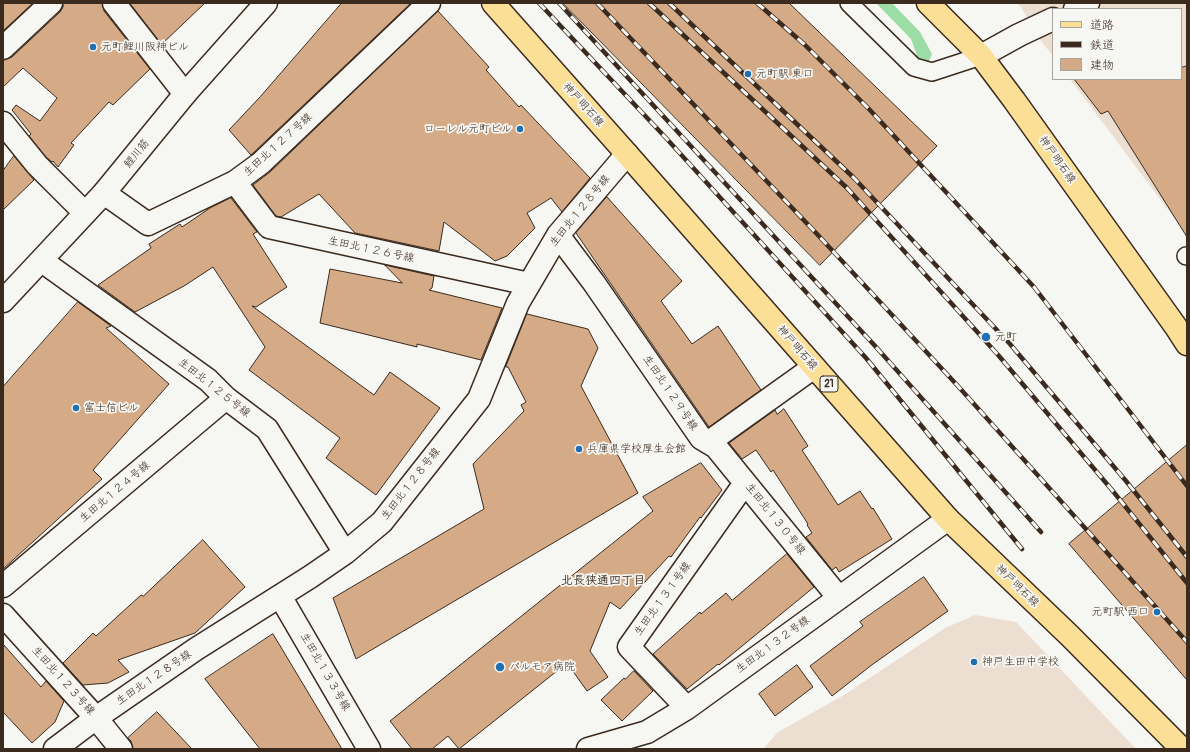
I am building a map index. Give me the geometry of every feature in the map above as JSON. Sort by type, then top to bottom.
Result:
[{"type":"main road","name":"神戸明石線","points":[[493,3],[948,520],[1070,636],[1182,749]]},
{"type":"main road","name":"神戸明石線","points":[[928,3],[980,56],[1014,100],[1183,337]]},
{"type":"street","points":[[3,48],[51,3]]},
{"type":"street","points":[[114,3],[186,94]]},
{"type":"street","name":"鯉川筋","points":[[3,301],[104,193],[186,94],[266,3]]},
{"type":"street","name":"生田北１２７号線","points":[[104,193],[148,224],[235,182],[261,163],[429,3]]},
{"type":"street","points":[[1077,8],[1088,3]]},
{"type":"street","points":[[980,56],[1052,19]]},
{"type":"street","points":[[3,123],[37,165],[85,213]]},
{"type":"street","name":"生田北１２８号線","points":[[55,749],[96,718],[196,649],[345,553],[382,522],[479,399],[518,303],[558,235],[627,154]]},
{"type":"street","name":"生田北１２６号線","points":[[235,182],[269,227],[529,284]]},
{"type":"street","name":"生田北１２９号線","points":[[558,235],[594,283],[701,438],[709,442]]},
{"type":"street","name":"生田北１２５号線","points":[[42,261],[208,380],[226,398],[267,429],[345,553]]},
{"type":"street","points":[[709,442],[814,367]]},
{"type":"street","name":"生田北１２４号線","points":[[3,586],[226,398]]},
{"type":"street","name":"生田北１３０号線","points":[[709,442],[716,447],[839,598]]},
{"type":"street","name":"生田北１３１号線","points":[[687,708],[629,647],[745,484]]},
{"type":"street","name":"生田北１３２号線","points":[[588,749],[647,732],[687,708],[948,520]]},
{"type":"street","name":"生田北１３３号線","points":[[280,596],[369,749]]},
{"type":"street","name":"生田北１２３号線","points":[[3,615],[96,718],[121,749]]},
{"type":"lane","points":[[849,3],[914,67],[932,72],[980,56]]},
{"type":"shaded area","points":[[1017,3],[1187,3],[1187,235],[1071,80],[1182,80],[1182,8],[1052,8],[1052,55],[1041,41],[1021,7]]},
{"type":"shaded area","name":"神戸生田中学校","points":[[975,615],[1016,622],[1136,749],[763,749],[778,732],[844,695],[945,628]]},
{"type":"green space","points":[[876,3],[892,3],[920,32],[932,54],[928,63],[919,61],[911,39]]},
{"type":"building","points":[[3,3],[33,3],[3,31]]},
{"type":"building","points":[[63,3],[102,3],[104,11],[150,69],[113,105],[109,102],[71,143],[74,145],[58,167],[53,161],[52,162],[46,157],[29,136],[31,134],[12,110],[16,105],[40,121],[57,98],[23,68],[3,87],[3,60],[12,57],[60,12],[63,7]]},
{"type":"building","points":[[130,3],[205,3],[162,44]]},
{"type":"building","points":[[342,3],[411,3],[251,155],[229,130],[260,97]]},
{"type":"building","name":"元町駅 東口","points":[[563,3],[789,3],[937,146],[820,265]]},
{"type":"building","points":[[438,11],[489,67],[486,70],[519,107],[521,105],[590,178],[562,212],[551,198],[527,213],[535,228],[507,256],[495,261],[444,222],[439,251],[355,233],[319,194],[281,217],[276,216],[253,185],[270,172]]},
{"type":"building","points":[[1187,66],[1187,237],[1108,111],[1101,114],[1075,80],[1182,80],[1182,68]]},
{"type":"building","points":[[14,156],[34,180],[3,210],[3,171]]},
{"type":"building","points":[[607,197],[682,281],[661,301],[692,344],[718,326],[761,390],[709,427],[576,233]]},
{"type":"building","points":[[231,198],[257,232],[253,234],[287,287],[256,307],[252,306],[374,395],[390,372],[440,408],[376,495],[326,458],[340,438],[249,370],[265,347],[213,267],[184,286],[135,312],[98,285],[151,248],[149,244],[180,224],[182,227],[210,208]]},
{"type":"building","points":[[385,265],[434,276],[432,288],[429,290],[502,308],[481,360],[417,344],[417,347],[320,323],[330,269],[402,283]]},
{"type":"building","name":"富士信ビル","points":[[78,302],[111,326],[106,328],[169,384],[93,470],[102,479],[3,569],[3,387]]},
{"type":"building","points":[[527,314],[588,329],[598,348],[581,386],[638,493],[356,659],[333,598],[484,509],[473,464],[524,411],[521,405],[526,402],[508,367],[506,367]]},
{"type":"building","points":[[784,409],[808,446],[802,450],[838,505],[860,491],[872,509],[873,508],[892,539],[839,572],[836,567],[832,570],[806,537],[812,533],[807,525],[808,524],[773,470],[771,472],[756,450],[742,459],[729,443],[775,410],[777,414]]},
{"type":"building","name":"元町駅 西口","points":[[1187,445],[1187,680],[1069,544]]},
{"type":"building","points":[[701,463],[722,490],[671,557],[669,556],[620,609],[610,602],[590,651],[608,677],[587,691],[567,663],[459,749],[448,736],[432,749],[412,749],[390,721],[653,511],[643,497]]},
{"type":"building","points":[[203,540],[245,587],[195,633],[118,660],[129,672],[108,683],[83,685],[63,663],[93,633],[96,636],[141,595],[143,596]]},
{"type":"building","points":[[787,554],[814,587],[719,665],[718,664],[687,689],[653,654],[700,612],[701,614],[726,593],[732,600]]},
{"type":"building","points":[[924,577],[948,611],[873,664],[832,696],[810,666],[863,626],[860,622]]},
{"type":"building","points":[[273,634],[342,749],[260,749],[205,679]]},
{"type":"building","points":[[3,644],[41,687],[46,681],[64,701],[55,722],[32,743],[3,712]]},
{"type":"building","points":[[797,665],[813,687],[775,716],[759,694]]},
{"type":"building","points":[[634,671],[653,691],[622,721],[601,700],[624,678],[625,679]]},
{"type":"building","points":[[157,712],[192,749],[133,749],[131,741],[128,738]]},
{"type":"railway","points":[[539,3],[666,138],[866,358],[1022,549]]},
{"type":"railway","points":[[559,3],[876,347],[1041,532]]},
{"type":"railway","points":[[597,3],[817,234],[957,385],[1187,642]]},
{"type":"railway","points":[[649,3],[847,188],[999,356],[1112,490],[1187,583]]},
{"type":"railway","points":[[669,3],[854,178],[1010,344],[1126,481],[1187,557]]},
{"type":"railway","points":[[757,3],[804,44],[869,109],[1034,287],[1187,486]]},
{"type":"place","name":"元町鯉川阪神ビル","points":[[93,47]]},
{"type":"place","name":"元町駅 東口","points":[[748,74]]},
{"type":"place","name":"ローレル元町ビル","points":[[520,129]]},
{"type":"place","name":"元町","points":[[986,337]]},
{"type":"place","name":"富士信ビル","points":[[76,408]]},
{"type":"place","name":"兵庫県学校厚生会館","points":[[579,449]]},
{"type":"place","name":"元町駅 西口","points":[[1157,612]]},
{"type":"place","name":"神戸生田中学校","points":[[974,662]]},
{"type":"place","name":"パルモア病院","points":[[500,667]]},
{"type":"district","name":"北長狭通四丁目","points":[[603,581]]}]
